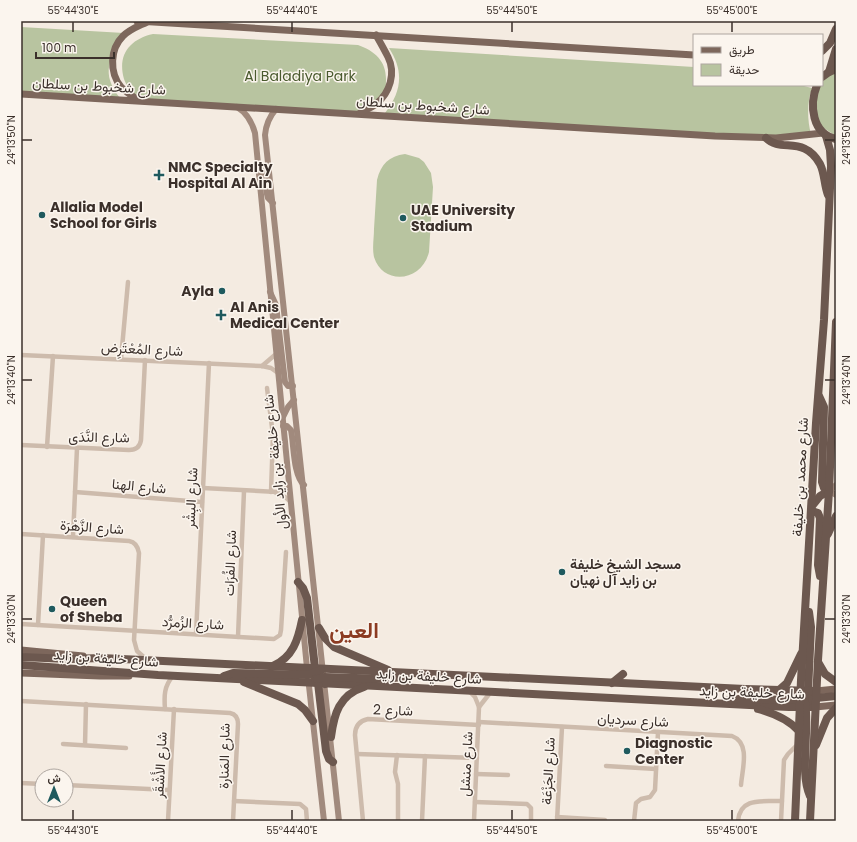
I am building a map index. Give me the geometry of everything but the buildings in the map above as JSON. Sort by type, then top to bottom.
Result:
[{"type":"highway","points":[[823,50],[830,43],[836,29]]},
{"type":"highway","points":[[827,73],[836,49]]},
{"type":"highway","name":"شارع محمد بن خليفة","points":[[810,821],[813,752],[803,647],[824,320],[831,158],[825,134],[818,127],[813,114],[813,97],[817,86]]},
{"type":"highway","points":[[825,134],[836,139]]},
{"type":"highway","points":[[766,138],[775,144],[798,146],[811,153],[821,168],[830,199]]},
{"type":"highway","name":"شارع محمد بن خليفة","points":[[795,821],[799,731],[818,660],[826,540],[832,493],[830,451],[836,322]]},
{"type":"highway","points":[[818,396],[824,407],[822,484],[824,488],[832,493]]},
{"type":"highway","points":[[830,451],[836,462]]},
{"type":"highway","points":[[823,582],[818,564],[820,516],[812,508],[820,496],[832,493]]},
{"type":"highway","points":[[826,540],[836,516]]},
{"type":"highway","points":[[298,582],[303,588],[306,598],[326,752],[333,762]]},
{"type":"highway","points":[[806,604],[809,611],[811,627],[805,780],[811,798]]},
{"type":"highway","points":[[272,666],[287,657],[294,648],[298,640],[302,620]]},
{"type":"highway","points":[[319,628],[324,638],[334,647],[393,673]]},
{"type":"highway","points":[[778,691],[787,683],[803,647]]},
{"type":"highway","name":"شارع خليفة بن زايد","points":[[21,657],[69,659],[101,658],[272,666],[367,686],[470,692],[744,705],[808,699]]},
{"type":"highway","points":[[818,660],[825,674],[836,682]]},
{"type":"highway","name":"شارع خليفة بن زايد","points":[[21,665],[234,679],[393,673],[778,691],[808,699]]},
{"type":"highway","points":[[222,678],[233,673],[387,679],[401,678],[413,674]]},
{"type":"highway","points":[[612,683],[624,674]]},
{"type":"highway","points":[[234,679],[266,690],[298,704],[306,710],[313,721]]},
{"type":"highway","points":[[330,737],[334,717],[342,702],[353,691],[367,686]]},
{"type":"highway","points":[[718,704],[734,699],[808,699],[836,696]]},
{"type":"highway","points":[[744,705],[777,715],[792,724],[799,731]]},
{"type":"highway","points":[[813,752],[827,718],[836,706]]},
{"type":"main road","points":[[137,21],[199,23],[693,55]]},
{"type":"main road","points":[[139,100],[127,92],[118,83],[113,70],[112,58],[116,47],[123,36],[134,28],[148,22]]},
{"type":"main road","points":[[358,114],[373,107],[381,100],[387,91],[391,80],[390,64],[376,35]]},
{"type":"main road","name":"شارع شخبوط بن سلطان","points":[[21,94],[766,138],[786,138],[825,134]]},
{"type":"main road","name":"شارع خليفة بن زايد الأول","points":[[237,106],[247,116],[254,129],[302,620],[330,737],[339,821]]},
{"type":"main road","name":"شارع خليفة بن زايد الأول","points":[[276,109],[268,119],[266,131],[319,628],[313,721],[324,821]]},
{"type":"main road","points":[[257,165],[260,165],[263,168],[268,198],[273,203]]},
{"type":"main road","points":[[269,291],[274,297],[276,305],[284,382],[288,386],[293,386]]},
{"type":"main road","points":[[282,419],[294,400]]},
{"type":"main road","points":[[283,426],[288,427],[291,432],[297,474],[300,481],[304,485]]},
{"type":"main road","points":[[832,493],[836,486]]},
{"type":"main road","points":[[21,650],[101,658]]},
{"type":"main road","points":[[21,673],[115,676],[158,675]]},
{"type":"main road","name":"شارع خليفة بن زايد","points":[[808,699],[836,689]]},
{"type":"main road","name":"شارع خليفة بن زايد","points":[[808,699],[836,706]]},
{"type":"street","points":[[121,359],[128,282]]},
{"type":"street","points":[[262,366],[276,354]]},
{"type":"street","name":"شارع المُعْتَرِض","points":[[21,355],[262,366],[271,368],[278,373]]},
{"type":"street","points":[[47,446],[53,356]]},
{"type":"street","name":"شارع النَّدَى","points":[[21,445],[134,450],[138,447],[141,438],[145,360]]},
{"type":"street","name":"شارع البِشْر","points":[[196,634],[209,363]]},
{"type":"street","points":[[267,388],[273,439],[273,492]]},
{"type":"street","points":[[73,537],[77,448]]},
{"type":"street","points":[[203,488],[273,492],[282,490],[288,481]]},
{"type":"street","name":"شارع الفُرَات","points":[[238,637],[244,491]]},
{"type":"street","name":"شارع الهنا","points":[[75,492],[202,502]]},
{"type":"street","points":[[273,492],[282,495],[290,502]]},
{"type":"street","name":"شارع الزَّهْرَة","points":[[21,534],[133,542],[137,547],[138,553],[134,631],[136,648],[147,660]]},
{"type":"street","points":[[38,625],[43,535]]},
{"type":"street","name":"شارع الزُمرُّد","points":[[21,624],[274,639],[280,635],[281,630],[286,552]]},
{"type":"street","points":[[165,709],[165,690],[168,682],[173,676]]},
{"type":"street","points":[[470,692],[477,700],[479,707]]},
{"type":"street","points":[[479,707],[490,693]]},
{"type":"street","name":"شارع المَنارة","points":[[21,701],[230,713],[236,716],[238,724],[233,821]]},
{"type":"street","points":[[85,745],[86,704]]},
{"type":"street","name":"شارع منشل","points":[[474,821],[479,707]]},
{"type":"street","name":"شارع الأَشْقَر","points":[[168,821],[174,710]]},
{"type":"street","name":"شارع 2","points":[[363,821],[355,730],[360,723],[365,720],[479,724]]},
{"type":"street","name":"شارع سرديان","points":[[479,724],[729,736],[737,738],[742,744],[744,750],[741,785]]},
{"type":"street","name":"شارع الجَزْعَة","points":[[562,727],[557,819],[605,820]]},
{"type":"street","points":[[634,821],[636,803],[641,799],[650,797],[655,792],[658,732]]},
{"type":"street","points":[[63,744],[126,748]]},
{"type":"street","points":[[782,821],[784,760],[798,744]]},
{"type":"street","points":[[357,754],[477,758]]},
{"type":"street","points":[[396,755],[395,772],[398,784],[398,821]]},
{"type":"street","points":[[422,821],[425,756]]},
{"type":"street","points":[[606,766],[656,769]]},
{"type":"street","points":[[476,774],[508,776]]},
{"type":"street","points":[[21,783],[34,784]]},
{"type":"street","points":[[74,785],[169,790]]},
{"type":"street","points":[[234,801],[300,804],[306,809],[307,821]]},
{"type":"street","points":[[737,821],[740,810],[746,804],[755,802],[782,801]]},
{"type":"street","points":[[475,802],[527,804],[531,808],[531,821]]},
{"type":"green space","points":[[21,27],[124,33],[111,58],[109,66],[110,81],[120,98],[21,93]]},
{"type":"green space","name":"Al Baladiya Park","points":[[153,34],[358,45],[370,50],[382,62],[386,81],[385,89],[383,95],[375,102],[357,112],[152,100],[137,96],[127,86],[122,70],[122,63],[127,49],[132,44],[145,36]]},
{"type":"green space","points":[[389,48],[693,67],[693,86],[804,86],[812,88],[808,111],[811,134],[782,138],[385,113],[391,105],[398,89],[399,73],[394,56]]},
{"type":"green space","points":[[836,73],[836,136],[819,125],[817,115],[817,95],[820,86],[823,86],[823,80]]},
{"type":"green space","name":"UAE University Stadium","points":[[405,154],[419,158],[424,162],[431,173],[433,187],[429,252],[425,262],[419,270],[402,277],[385,273],[374,257],[373,247],[377,180],[379,174],[386,162],[394,157]]},
{"type":"place","name":"NMC Specialty Hospital Al Ain","points":[[159,175]]},
{"type":"place","name":"Allalia Model School for Girls","points":[[42,215]]},
{"type":"place","name":"UAE University Stadium","points":[[403,218]]},
{"type":"place","name":"Ayla","points":[[222,291]]},
{"type":"place","name":"Al Anis Medical Center","points":[[221,315]]},
{"type":"place","name":"مسجد الشيخ خليفة بن زايد آل نهيان","points":[[562,572]]},
{"type":"place","name":"Queen of Sheba","points":[[52,609]]},
{"type":"place","name":"Diagnostic Center","points":[[627,751]]},
{"type":"district","name":"العين","points":[[354,630]]}]
